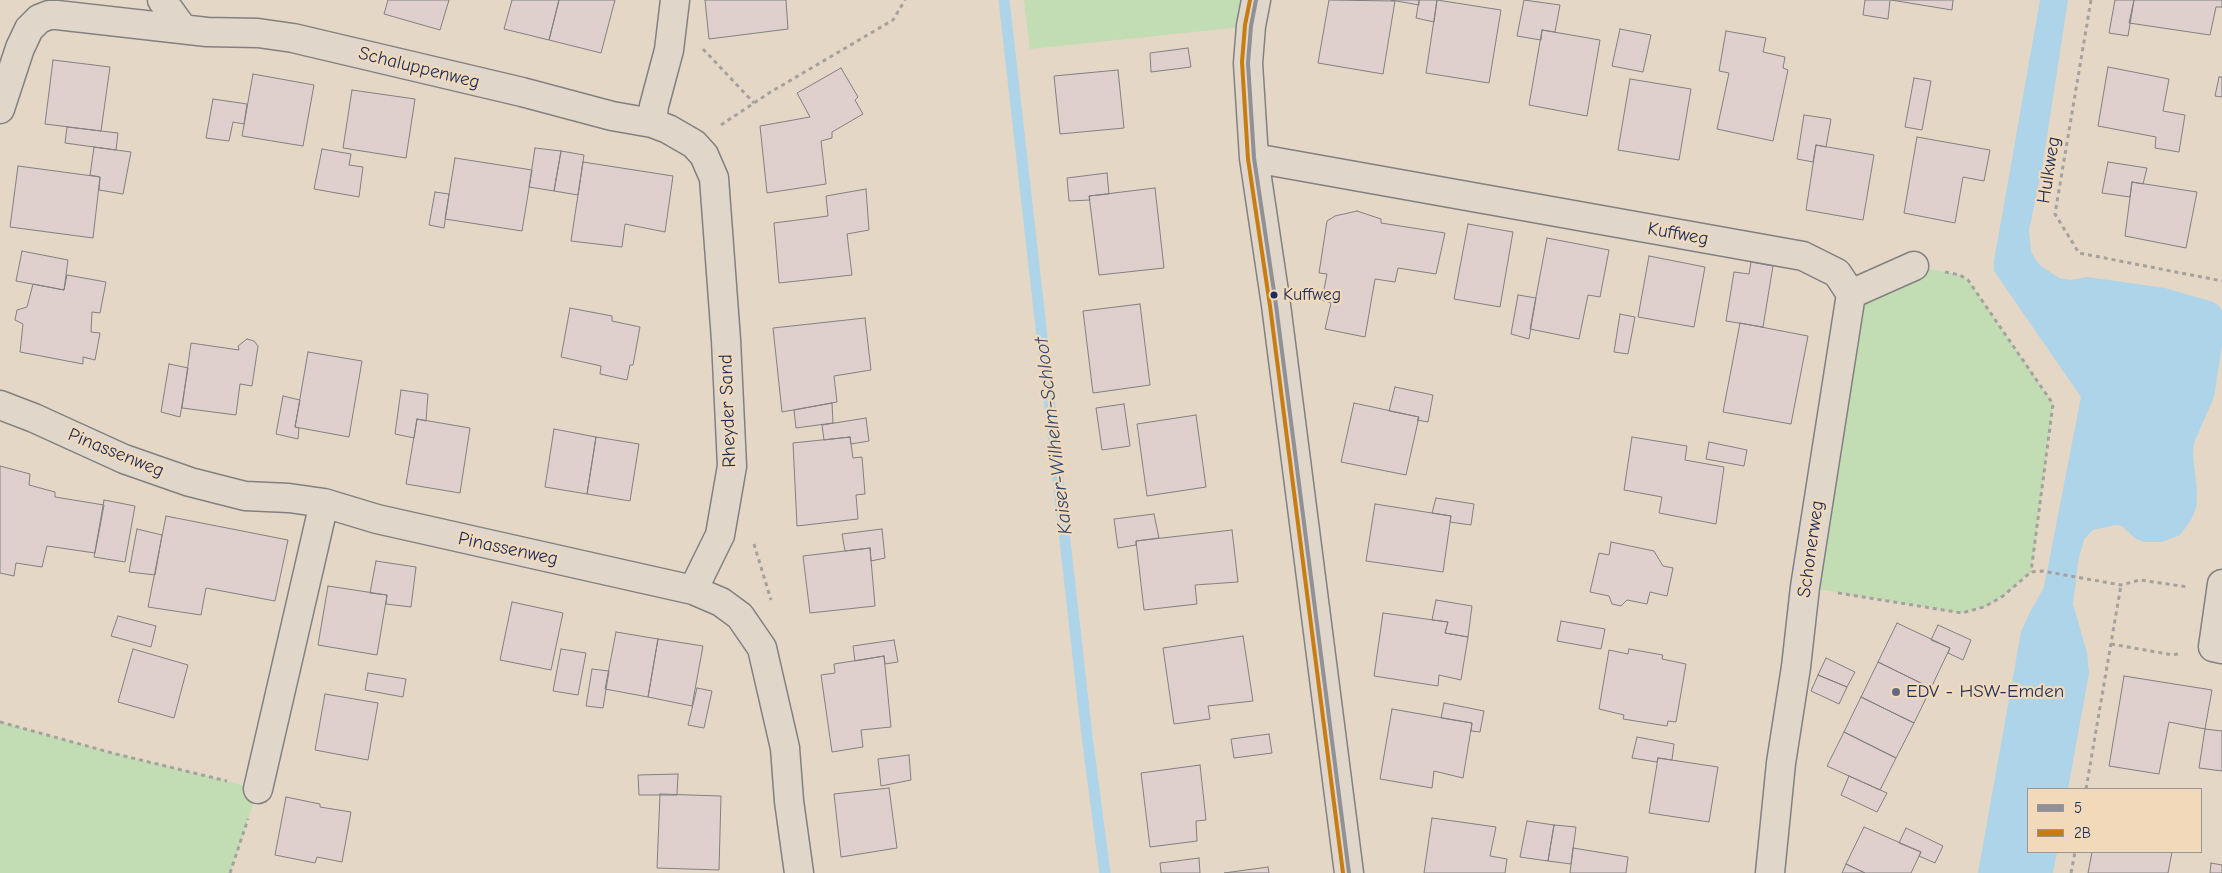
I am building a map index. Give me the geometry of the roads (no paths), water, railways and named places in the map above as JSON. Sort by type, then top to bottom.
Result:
[{"type":"street","points":[[162,0],[183,29]]},
{"type":"street","points":[[1256,0],[1251,26],[1248,63],[1254,158],[1276,305],[1349,873]]},
{"type":"street","points":[[652,124],[654,106],[670,50],[674,9]]},
{"type":"street","name":"Schaluppenweg","points":[[0,109],[24,38],[34,22],[49,15],[57,15],[183,29],[267,34],[293,38],[522,92],[612,116],[652,124]]},
{"type":"street","name":"Rheyder Sand","points":[[652,124],[685,138],[700,150],[714,178],[717,195],[732,466],[720,535],[694,590]]},
{"type":"street","name":"Kuffweg","points":[[1254,158],[1802,256],[1837,272],[1850,294]]},
{"type":"street","points":[[1850,294],[1914,266]]},
{"type":"street","name":"Schonerweg","points":[[1770,873],[1781,763],[1796,667],[1805,587],[1850,294]]},
{"type":"street","name":"Pinassenweg","points":[[0,405],[34,418],[124,459],[190,482],[245,496],[289,498],[324,503],[386,521],[694,590]]},
{"type":"street","points":[[258,789],[324,503]]},
{"type":"street","points":[[2218,648],[2221,588]]},
{"type":"street","points":[[694,590],[721,602],[740,616],[762,648],[786,748],[789,801],[799,873]]},
{"type":"water","points":[[2040,0],[2068,0],[2042,169],[2029,230],[2031,251],[2041,266],[2059,278],[2070,280],[2087,277],[2165,288],[2213,302],[2222,311],[2222,345],[2214,397],[2194,443],[2193,454],[2197,493],[2196,508],[2191,520],[2180,535],[2162,542],[2144,542],[2136,539],[2122,526],[2115,525],[2093,530],[2084,539],[2078,562],[2073,604],[2087,653],[2089,673],[2068,788],[2027,788],[2027,853],[2057,853],[2053,873],[1978,873],[2021,632],[2044,587],[2081,397],[1994,271],[1994,261]]},
{"type":"waterway","name":"Kaiser-Wilhelm-Schloot","points":[[1004,0],[1087,736],[1105,873]]},
{"type":"place","name":"Kuffweg","points":[[1274,295]]},
{"type":"place","name":"EDV - HSW-Emden","points":[[1896,692]]}]
